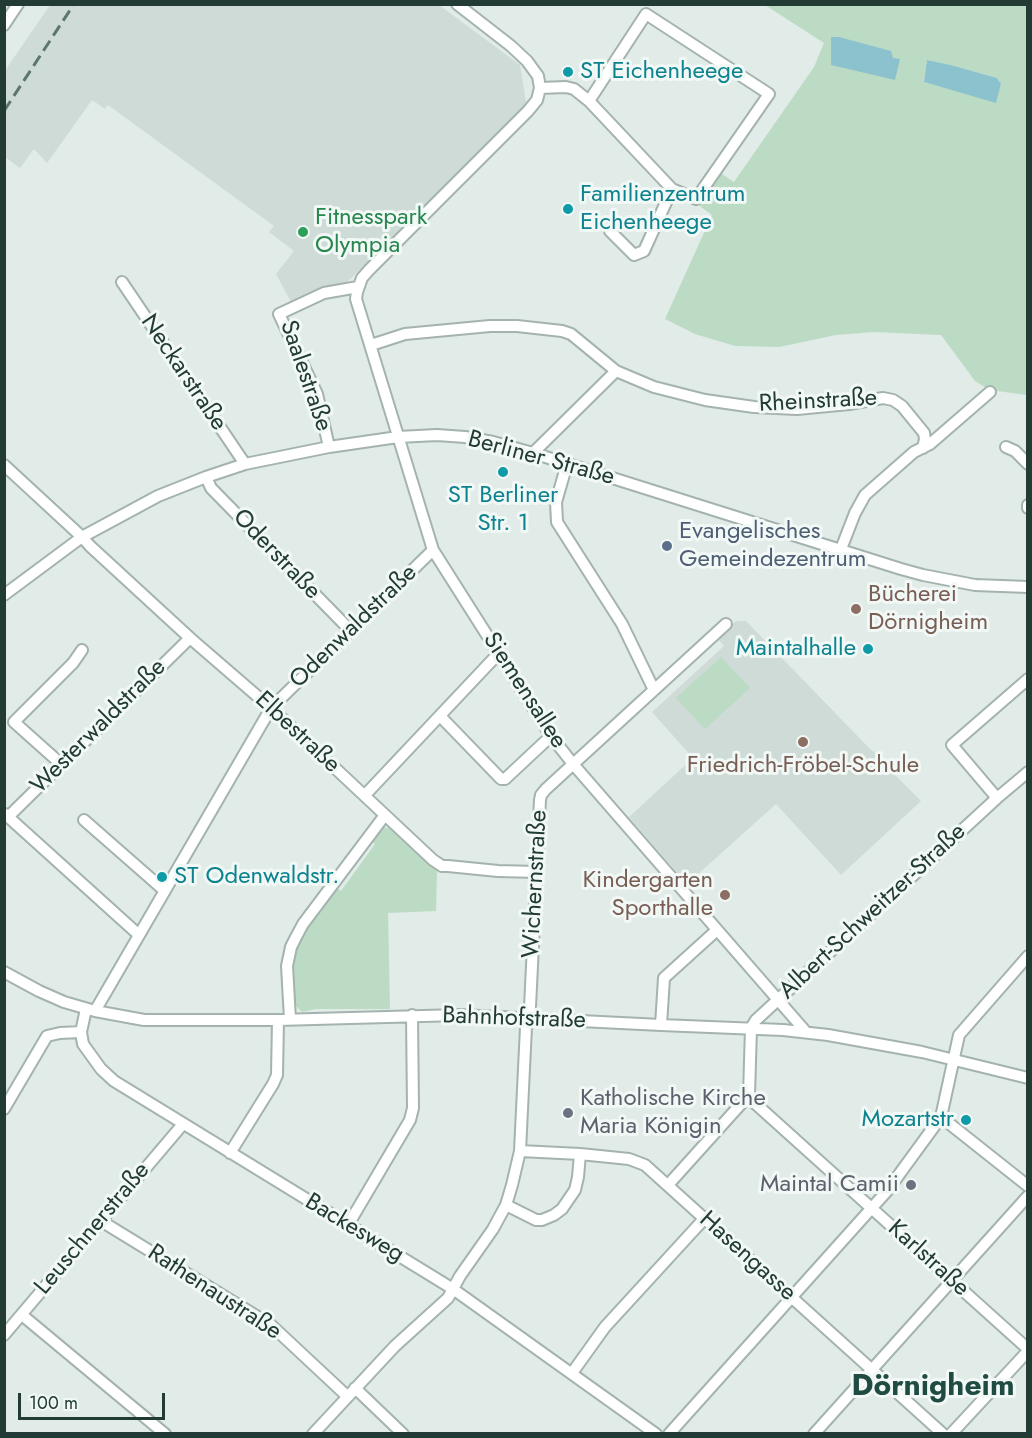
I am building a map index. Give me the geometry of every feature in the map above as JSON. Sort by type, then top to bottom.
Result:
[{"type":"street","points":[[4,25],[18,4]]},
{"type":"street","points":[[358,287],[369,270],[537,100],[540,88],[538,76],[527,61],[457,4]]},
{"type":"street","points":[[540,88],[569,87],[574,89],[589,101],[672,189],[696,199],[769,94],[646,14],[589,101]]},
{"type":"street","points":[[610,231],[634,255],[644,251],[672,189]]},
{"type":"street","name":"Neckarstraße","points":[[122,282],[245,464]]},
{"type":"street","name":"Siemensallee","points":[[358,287],[356,299],[433,550],[551,736],[807,1032]]},
{"type":"street","name":"Saalestraße","points":[[329,447],[317,394],[279,314],[324,293],[358,287]]},
{"type":"street","name":"Rheinstraße","points":[[371,345],[414,333],[490,326],[542,328],[571,334],[615,371],[654,387],[705,400],[754,407],[797,409],[883,398],[893,400],[902,406],[924,433],[923,448]]},
{"type":"street","points":[[533,453],[615,371]]},
{"type":"street","points":[[842,549],[855,513],[865,495],[914,452],[930,444],[990,392]]},
{"type":"street","name":"Berliner Straße","points":[[4,595],[82,537],[158,496],[206,477],[245,464],[329,447],[398,437],[437,435],[493,442],[533,453],[901,569],[975,585],[1028,587]]},
{"type":"street","points":[[1006,447],[1015,451],[1028,464]]},
{"type":"street","points":[[567,464],[556,502],[557,522],[622,624],[654,690]]},
{"type":"street","name":"Elbestraße","points":[[4,465],[190,638],[271,708],[433,860],[442,866],[537,872]]},
{"type":"street","name":"Oderstraße","points":[[206,477],[212,488],[350,630]]},
{"type":"street","name":"Odenwaldstraße","points":[[90,1010],[165,891],[271,708],[433,550]]},
{"type":"street","name":"Wichernstraße","points":[[313,1434],[395,1346],[448,1298],[506,1205],[520,1151],[541,795],[726,624]]},
{"type":"street","name":"Westerwaldstraße","points":[[6,815],[62,764],[190,638]]},
{"type":"street","points":[[62,764],[14,722],[73,663],[82,650]]},
{"type":"street","points":[[365,795],[498,654]]},
{"type":"street","points":[[997,798],[952,745],[1028,679]]},
{"type":"street","points":[[440,716],[501,779],[505,779],[551,736]]},
{"type":"street","name":"Albert-Schweitzer-Straße","points":[[751,1028],[756,1020],[1028,772]]},
{"type":"street","points":[[6,815],[139,934]]},
{"type":"street","points":[[230,1153],[277,1075],[284,1019],[287,966],[291,947],[303,924],[384,815]]},
{"type":"street","points":[[84,820],[165,891]]},
{"type":"street","points":[[661,1025],[664,978],[717,930]]},
{"type":"street","points":[[669,1434],[887,1191],[941,1117],[957,1038],[1028,957]]},
{"type":"street","name":"Bahnhofstraße","points":[[4,972],[54,998],[90,1010],[144,1020],[460,1015],[751,1028],[807,1032],[922,1052],[1028,1078]]},
{"type":"street","points":[[4,1109],[47,1036],[81,1032],[90,1010]]},
{"type":"street","points":[[348,1225],[410,1120],[413,1108],[412,1016]]},
{"type":"street","points":[[668,1185],[748,1097],[750,1093],[751,1028]]},
{"type":"street","name":"Backesweg","points":[[81,1032],[83,1044],[110,1078],[453,1289],[656,1434]]},
{"type":"street","name":"Karlstraße","points":[[748,1097],[1028,1350]]},
{"type":"street","points":[[941,1117],[1028,1186]]},
{"type":"street","name":"Leuschnerstraße","points":[[4,1335],[183,1124]]},
{"type":"street","name":"Hasengasse","points":[[520,1151],[636,1160],[645,1165],[943,1434]]},
{"type":"street","points":[[506,1205],[536,1220],[554,1215],[562,1209],[575,1190],[580,1154]]},
{"type":"street","points":[[814,1434],[1028,1196]]},
{"type":"street","points":[[572,1373],[605,1327],[704,1219]]},
{"type":"street","name":"Rathenaustraße","points":[[101,1221],[271,1325],[347,1396]]},
{"type":"street","points":[[22,1315],[165,1434]]},
{"type":"street","points":[[951,1434],[1028,1350]]},
{"type":"street","points":[[355,1388],[403,1434]]},
{"type":"shaded area","points":[[50,5],[439,5],[520,65],[526,102],[522,110],[474,160],[346,283],[323,287],[291,302],[276,274],[294,251],[269,232],[274,226],[108,105],[105,109],[92,100],[47,163],[34,149],[20,168],[5,157],[4,72]]},
{"type":"shaded area","points":[[736,621],[746,621],[873,752],[876,751],[893,768],[891,771],[921,801],[841,875],[776,804],[687,884],[629,817],[693,758],[652,712],[724,646],[717,638]]},
{"type":"green space","points":[[765,5],[1027,5],[1027,395],[990,390],[975,381],[941,335],[874,332],[836,335],[779,347],[735,346],[695,334],[665,319],[712,215],[697,204],[719,172],[734,182],[814,67],[824,43]],"holes":[[[927,60],[997,78],[1001,84],[996,102],[924,82]]]},
{"type":"green space","points":[[721,657],[750,688],[705,729],[676,698]]},
{"type":"green space","points":[[379,827],[392,828],[437,869],[436,911],[388,913],[390,1009],[316,1009],[302,1012],[294,1004],[294,962],[298,944],[306,926],[336,887],[341,891],[375,844],[370,840]]},
{"type":"water","points":[[831,37],[839,37],[891,51],[893,58],[900,59],[895,80],[831,65]]},
{"type":"water","points":[[927,60],[997,78],[1001,84],[996,103],[924,82]]},
{"type":"railway","points":[[4,111],[74,4]]},
{"type":"place","name":"ST Eichenheege","points":[[568,72]]},
{"type":"place","name":"Familienzentrum Eichenheege","points":[[568,209]]},
{"type":"place","name":"Fitnesspark Olympia","points":[[303,232]]},
{"type":"place","name":"ST Berliner Str. 1","points":[[503,472]]},
{"type":"place","name":"Evangelisches Gemeindezentrum","points":[[667,546]]},
{"type":"place","name":"Bücherei Dörnigheim","points":[[856,609]]},
{"type":"place","name":"Maintalhalle","points":[[868,649]]},
{"type":"place","name":"Friedrich-Fröbel-Schule","points":[[803,742]]},
{"type":"place","name":"ST Odenwaldstr.","points":[[162,877]]},
{"type":"place","name":"Kindergarten Sporthalle","points":[[725,895]]},
{"type":"place","name":"Katholische Kirche Maria Königin","points":[[568,1113]]},
{"type":"place","name":"Mozartstr","points":[[966,1120]]},
{"type":"place","name":"Maintal Camii","points":[[911,1185]]},
{"type":"district","name":"Dörnigheim","points":[[933,1388]]}]
